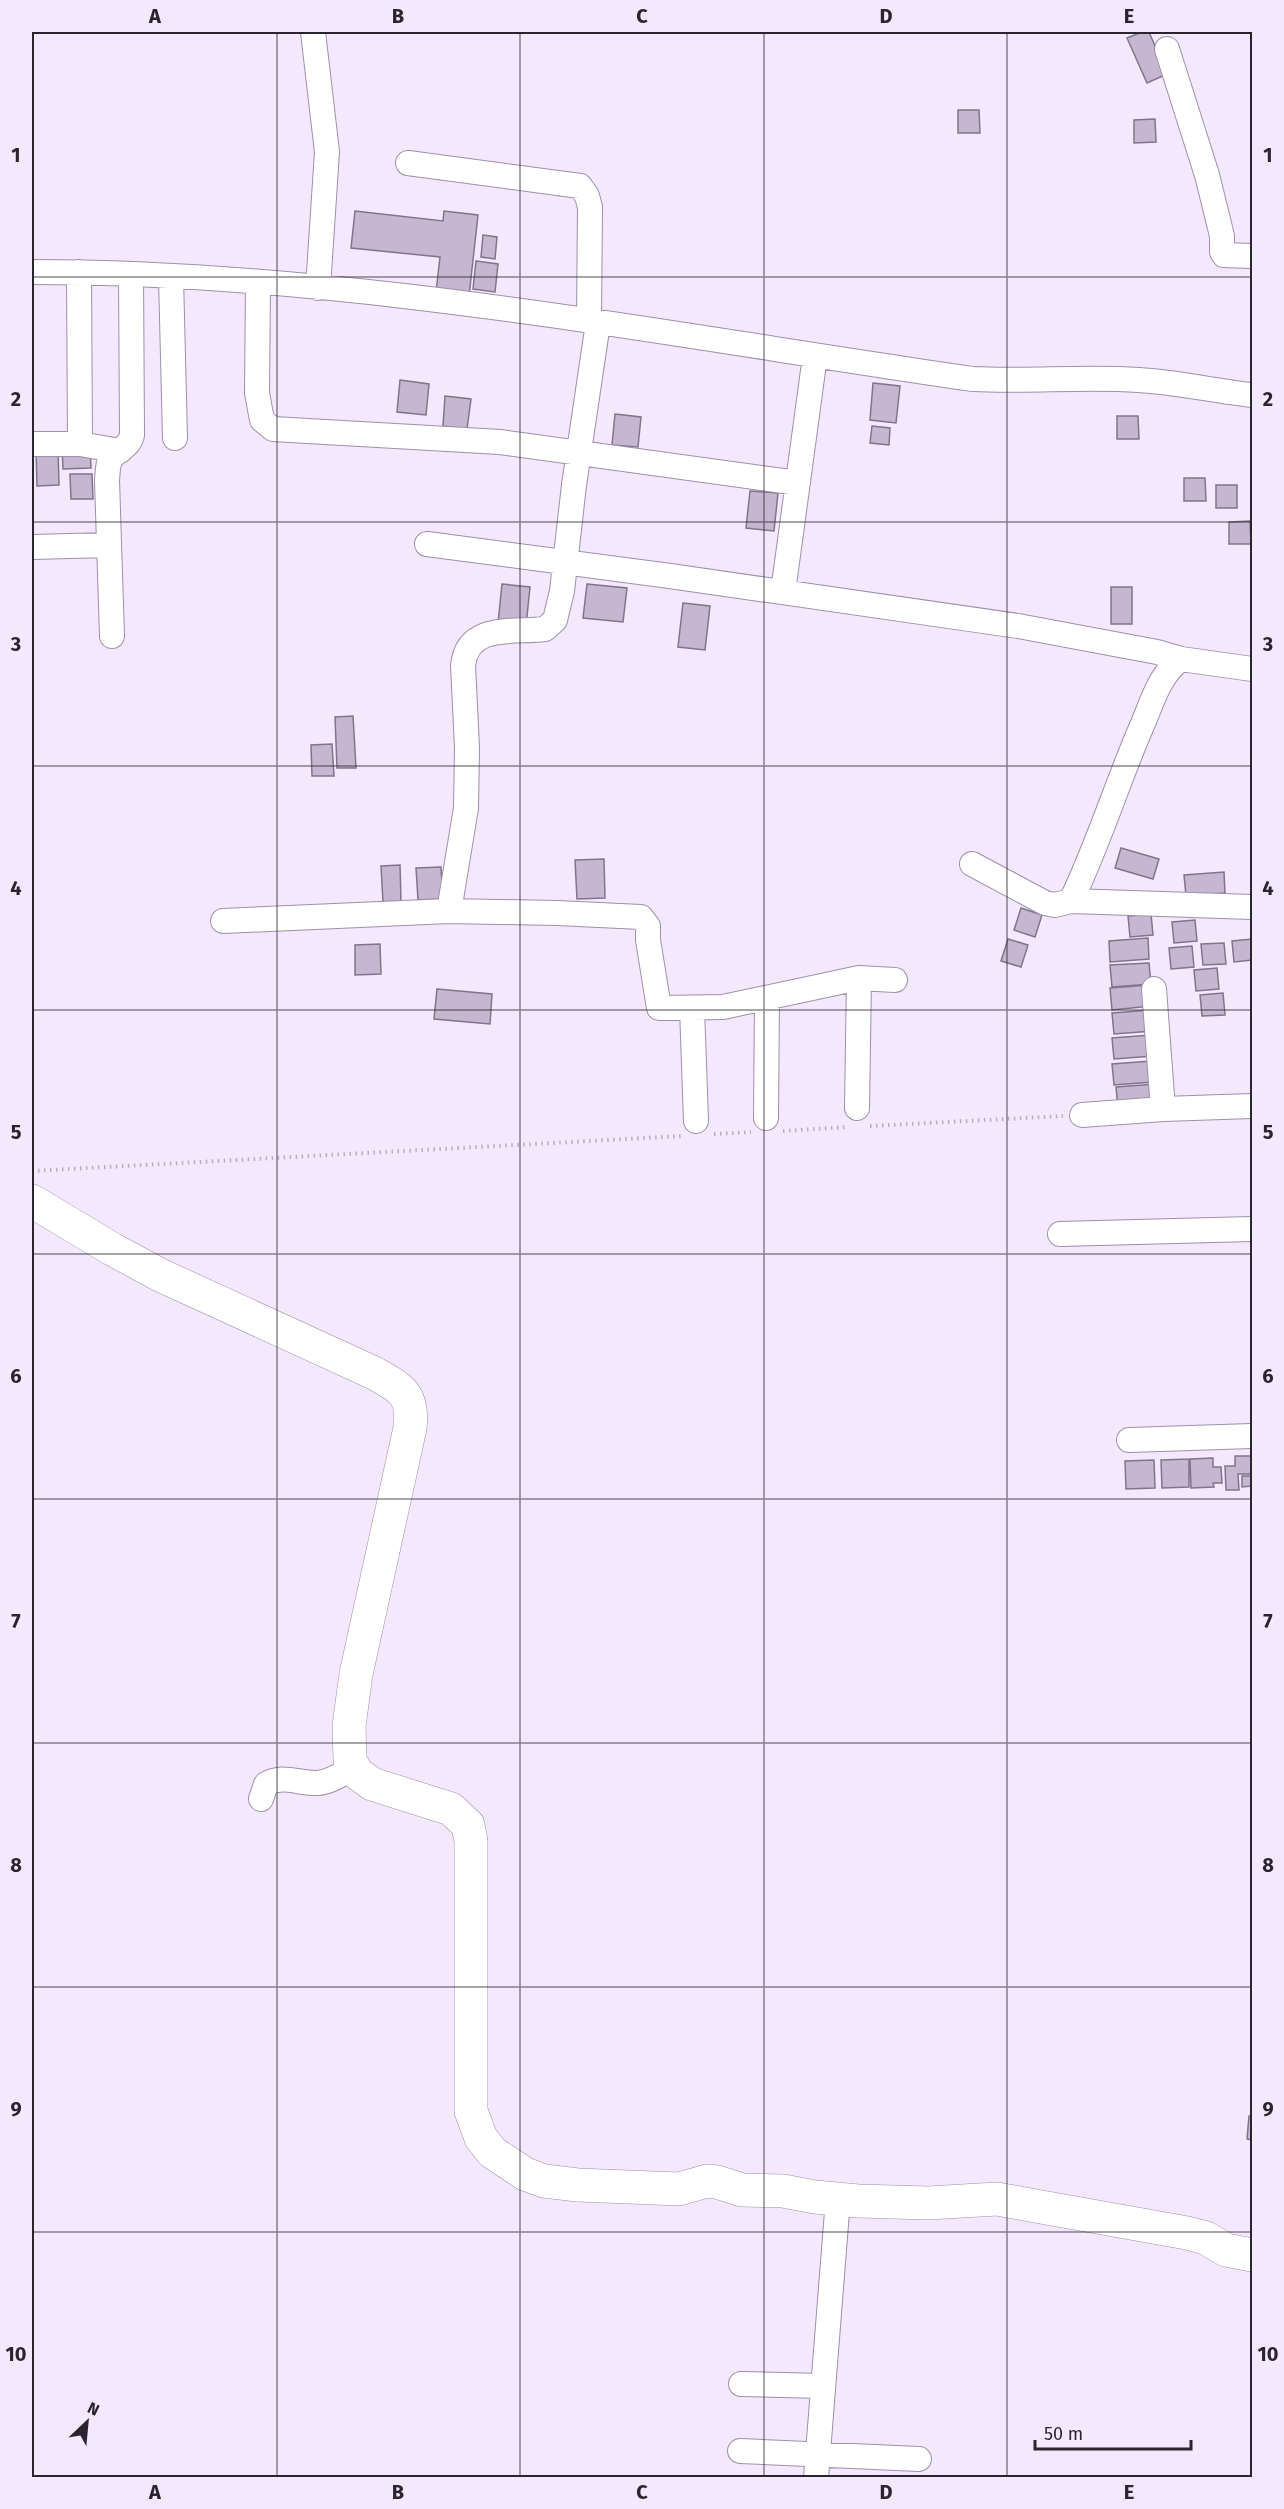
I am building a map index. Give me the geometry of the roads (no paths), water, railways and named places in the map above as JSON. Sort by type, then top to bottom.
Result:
[{"type":"street","points":[[313,32],[327,152],[318,288]]},
{"type":"street","points":[[1167,49],[1208,175],[1222,236],[1222,252],[1224,255],[1231,256],[1252,256]]},
{"type":"street","points":[[408,163],[580,186],[587,195],[590,207],[593,322],[579,454],[558,608],[552,625],[545,629],[487,634],[469,643],[465,653],[463,664],[467,748],[466,808],[449,911]]},
{"type":"street","points":[[32,272],[131,274],[258,283],[468,303],[973,380],[1140,380],[1252,395]]},
{"type":"street","points":[[79,272],[80,444]]},
{"type":"street","points":[[112,636],[108,545],[108,467],[113,455],[130,442],[132,435],[131,274]]},
{"type":"street","points":[[171,277],[175,438]]},
{"type":"street","points":[[258,283],[257,393],[262,420],[273,429],[488,441],[798,483]]},
{"type":"street","points":[[783,592],[815,356]]},
{"type":"street","points":[[32,444],[80,444],[120,451]]},
{"type":"street","points":[[427,544],[1018,626],[1157,652],[1181,659],[1252,669]]},
{"type":"street","points":[[32,547],[108,545]]},
{"type":"street","points":[[1071,901],[1132,747],[1160,684],[1171,666],[1181,659]]},
{"type":"street","points":[[972,864],[1045,903],[1065,904],[1071,901],[1252,907]]},
{"type":"street","points":[[223,921],[449,911],[641,917],[648,926],[648,940],[659,1008],[723,1007],[859,978],[895,980]]},
{"type":"street","points":[[859,978],[860,1120]]},
{"type":"street","points":[[1154,989],[1163,1108]]},
{"type":"street","points":[[766,1127],[767,998]]},
{"type":"street","points":[[692,1008],[698,1130]]},
{"type":"street","points":[[1082,1115],[1163,1108],[1252,1106]]},
{"type":"street","points":[[32,1201],[160,1275],[374,1373],[398,1386],[405,1394],[411,1409],[410,1428],[352,1695],[348,1746],[353,1768],[364,1780],[451,1809],[468,1825],[471,1841],[471,2111],[479,2132],[492,2152],[525,2174],[544,2181],[578,2185],[679,2189],[707,2181],[742,2190],[783,2191],[838,2199],[928,2203],[998,2199],[1199,2235],[1226,2250],[1252,2255]]},
{"type":"street","points":[[1060,1234],[1252,1229]]},
{"type":"street","points":[[1129,1440],[1252,1436]]},
{"type":"street","points":[[261,1799],[266,1784],[277,1779],[318,1783],[353,1768]]},
{"type":"street","points":[[817,2466],[838,2199]]},
{"type":"street","points":[[741,2384],[823,2386]]},
{"type":"street","points":[[740,2451],[817,2466],[919,2459]]}]
